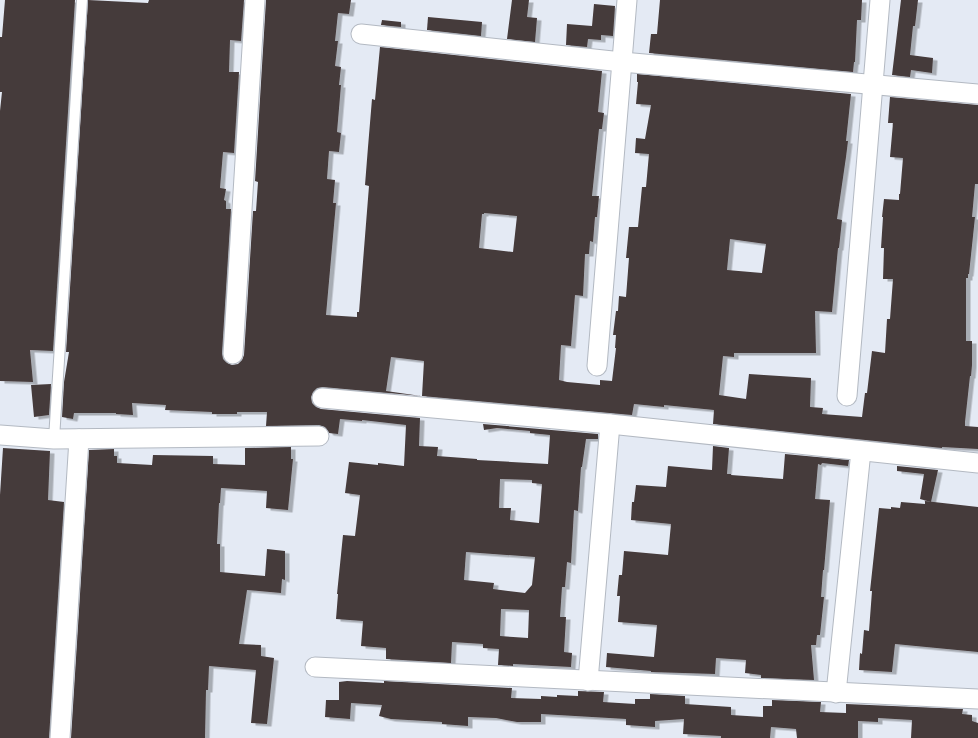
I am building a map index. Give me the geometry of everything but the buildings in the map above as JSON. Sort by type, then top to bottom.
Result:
[{"type":"street","points":[[233,354],[255,0]]},
{"type":"street","points":[[597,366],[627,0]]},
{"type":"street","points":[[847,396],[880,0]]},
{"type":"street","points":[[361,34],[622,62],[978,94]]},
{"type":"street","points":[[322,398],[610,424],[978,464]]},
{"type":"street","points":[[588,681],[610,424]]},
{"type":"street","points":[[0,435],[54,439],[318,436]]},
{"type":"street","points":[[60,738],[79,439]]},
{"type":"street","points":[[836,693],[862,451]]},
{"type":"street","points":[[315,667],[978,700]]},
{"type":"lane","points":[[54,439],[82,0]]}]
